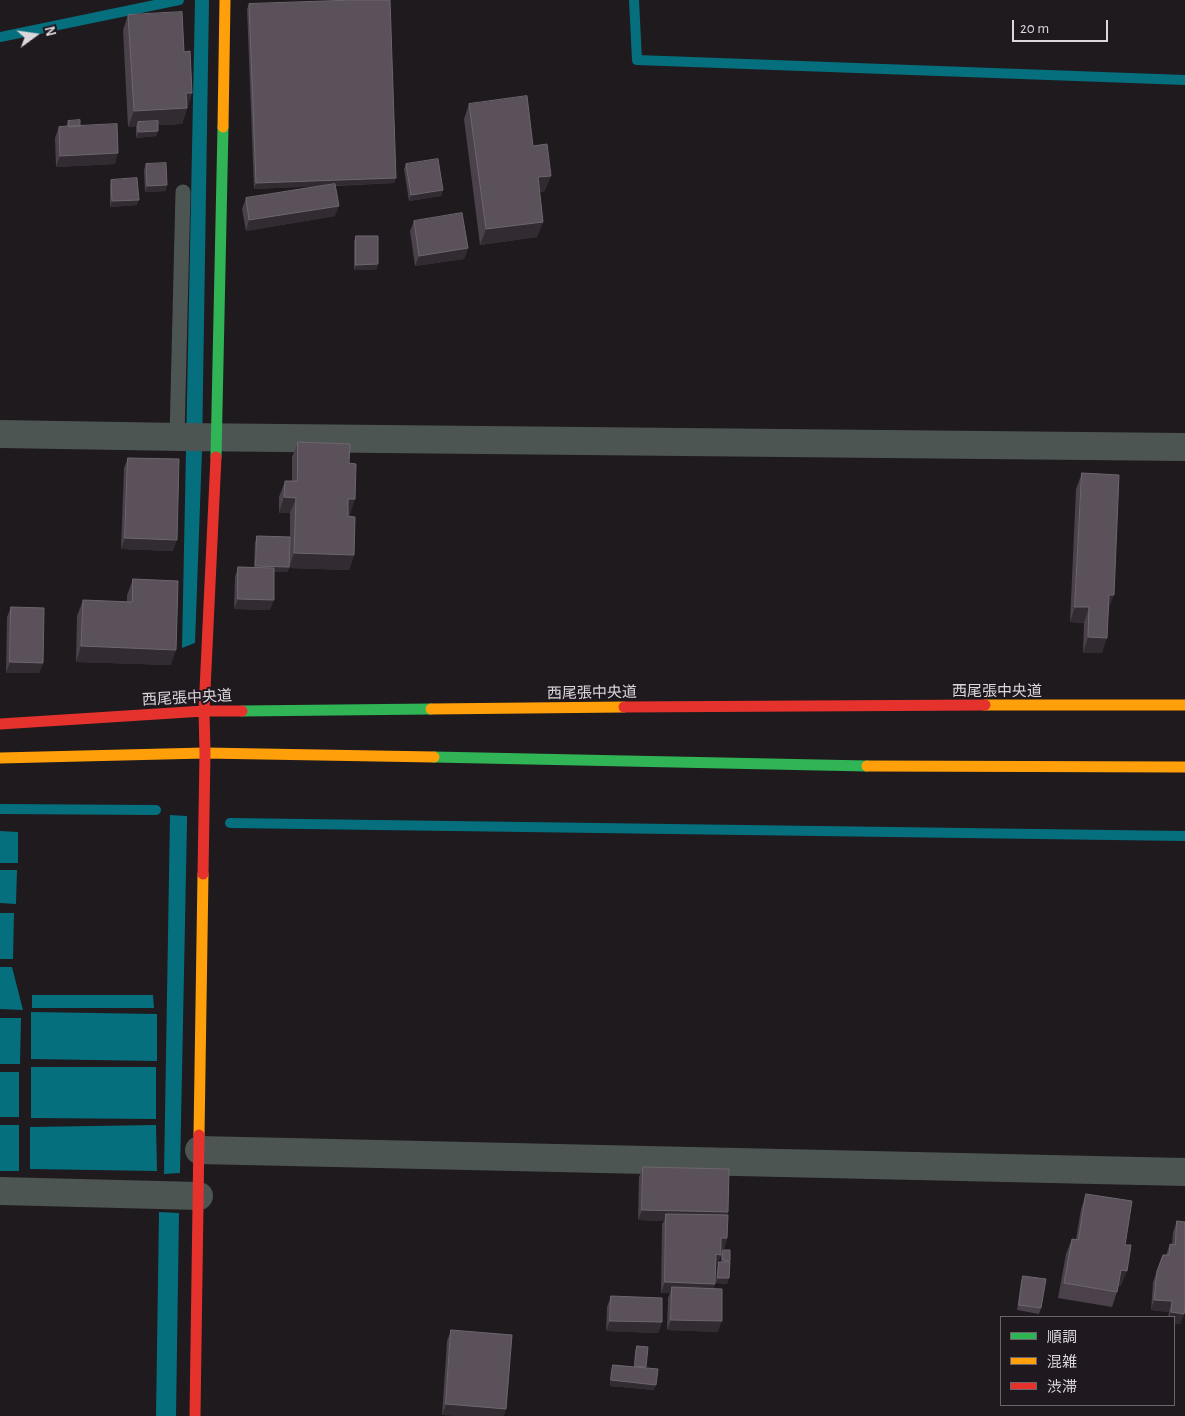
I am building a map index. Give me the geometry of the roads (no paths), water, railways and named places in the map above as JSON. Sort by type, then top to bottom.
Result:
[{"type":"main road","points":[[196,1416],[205,753],[196,437],[226,0]]},
{"type":"main road","name":"西尾張中央道","points":[[0,724],[204,711],[746,706],[1185,705]]},
{"type":"main road","points":[[0,758],[205,753],[918,767],[1185,767]]},
{"type":"street","points":[[0,434],[1185,447]]},
{"type":"street","points":[[199,1150],[1185,1172]]},
{"type":"street","points":[[0,1191],[199,1196]]},
{"type":"lane","points":[[183,192],[196,437]]},
{"type":"water","points":[[195,0],[209,0],[202,451],[195,643],[182,648]]},
{"type":"water","points":[[170,815],[187,816],[187,822],[180,1173],[164,1174]]},
{"type":"water","points":[[0,831],[18,832],[18,863],[0,863]]},
{"type":"water","points":[[0,870],[17,870],[16,904],[0,903]]},
{"type":"water","points":[[0,913],[14,913],[13,959],[0,959]]},
{"type":"water","points":[[0,967],[12,967],[23,1010],[0,1009]]},
{"type":"water","points":[[32,995],[153,995],[154,1008],[32,1008]]},
{"type":"water","points":[[31,1012],[157,1014],[157,1061],[31,1059]]},
{"type":"water","points":[[0,1018],[21,1018],[20,1064],[0,1064]]},
{"type":"water","points":[[31,1067],[156,1067],[156,1119],[31,1118]]},
{"type":"water","points":[[0,1072],[19,1072],[19,1117],[0,1117]]},
{"type":"water","points":[[0,1125],[19,1125],[19,1171],[0,1171]]},
{"type":"water","points":[[156,1125],[157,1171],[30,1169],[30,1127]]},
{"type":"water","points":[[159,1212],[179,1213],[176,1416],[156,1416]]},
{"type":"waterway","points":[[0,37],[179,0]]},
{"type":"waterway","points":[[634,0],[637,60],[1185,80]]},
{"type":"waterway","points":[[0,809],[156,810]]},
{"type":"waterway","points":[[230,823],[1185,836]]}]
